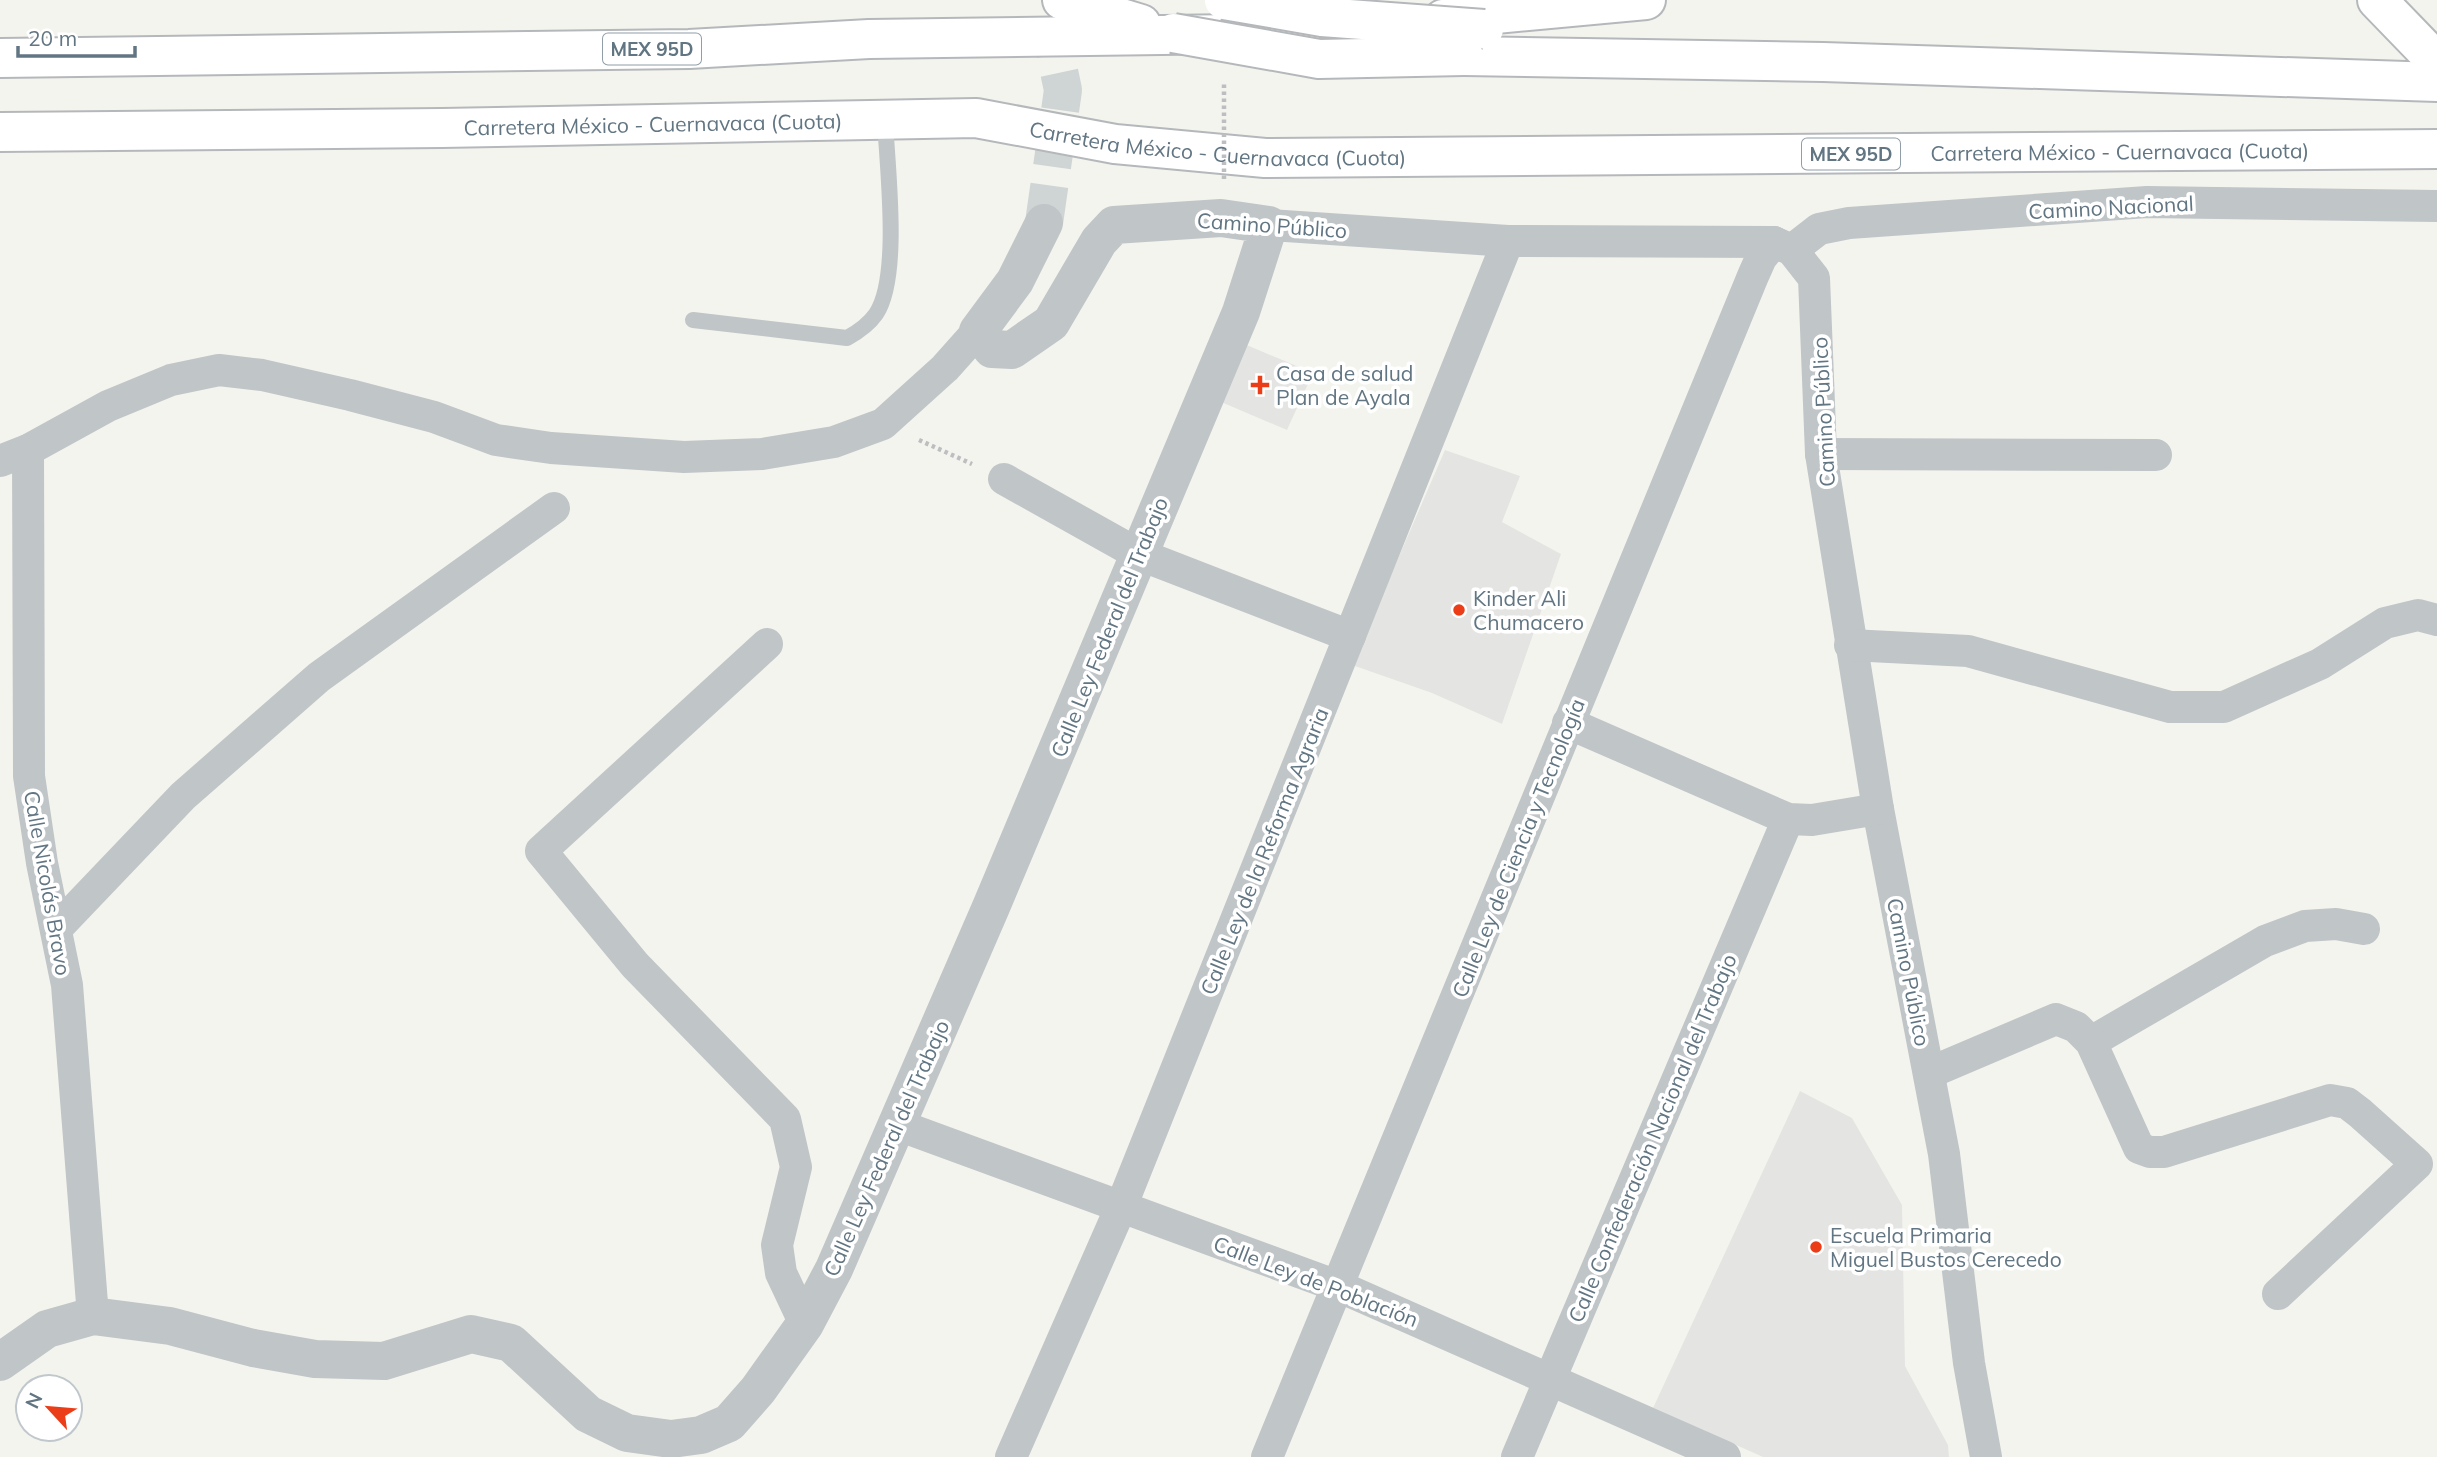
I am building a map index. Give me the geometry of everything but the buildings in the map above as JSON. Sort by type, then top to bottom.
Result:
[{"type":"highway","points":[[1062,0],[1173,33],[1319,59],[1464,56],[1823,62],[2437,82]]},
{"type":"highway","points":[[1224,0],[1322,17],[1471,28],[1974,52],[2437,64]]},
{"type":"highway","name":"MEX 95D","points":[[0,58],[689,49],[869,39],[1305,33],[1646,0]]},
{"type":"highway","points":[[2377,0],[2437,64]]},
{"type":"highway","name":"Carretera México - Cuernavaca (Cuota)","points":[[0,132],[976,118],[1115,144],[1265,158],[2437,149]]},
{"type":"street","name":"Camino Nacional","points":[[1783,246],[1819,229],[1849,223],[2120,204],[2437,206]]},
{"type":"street","name":"Camino Público","points":[[978,331],[992,349],[1012,350],[1051,323],[1098,241],[1114,225],[1221,218],[1269,225],[1508,241],[1783,246],[1814,278],[1821,454],[1878,810],[1944,1154],[1969,1363],[1986,1457]]},
{"type":"street","points":[[14,455],[108,406],[171,380],[219,370],[262,375],[337,392],[434,417],[496,440],[551,448],[684,457],[762,454],[834,442],[883,424],[945,368],[978,331],[1015,281],[1044,223]]},
{"type":"street","name":"Calle Ley Federal del Trabajo","points":[[93,1316],[170,1326],[253,1348],[315,1359],[384,1362],[471,1334],[511,1343],[587,1414],[627,1433],[676,1448],[729,1423],[805,1324],[834,1269],[898,1125],[1241,312],[1269,225]]},
{"type":"street","name":"Calle Ley de la Reforma Agraria","points":[[1011,1457],[1121,1207],[1508,241]]},
{"type":"street","name":"Calle Ley de Ciencia y Tecnología","points":[[1267,1457],[1340,1287],[1760,258],[1783,246]]},
{"type":"street","points":[[1821,454],[2156,455]]},
{"type":"street","name":"Calle Nicolás Bravo","points":[[14,455],[26,620],[29,776],[67,985],[93,1316]]},
{"type":"street","points":[[1004,479],[1138,554],[1350,636]]},
{"type":"street","points":[[56,929],[183,796],[319,677],[554,508]]},
{"type":"street","points":[[1850,645],[1968,651],[2170,707],[2224,707],[2320,664],[2385,623],[2418,615],[2437,620]]},
{"type":"street","points":[[768,644],[541,850],[635,965],[785,1119],[796,1167],[777,1245],[781,1273],[805,1324]]},
{"type":"street","points":[[1568,723],[1787,818],[1812,820],[1878,810]]},
{"type":"street","name":"Calle Confederación Nacional del Trabajo","points":[[1517,1457],[1787,818]]},
{"type":"street","points":[[2091,1042],[2265,941],[2305,926],[2336,924],[2364,929]]},
{"type":"street","points":[[1929,1073],[2056,1019],[2076,1027],[2091,1042],[2139,1148],[2150,1152],[2164,1152],[2330,1100],[2347,1103],[2427,1154],[2278,1294]]},
{"type":"street","name":"Calle Ley de Población","points":[[898,1125],[1340,1287],[1551,1377],[1725,1457]]},
{"type":"street","points":[[0,1362],[47,1329],[93,1316]]},
{"type":"lane","points":[[693,320],[848,338],[861,330],[877,312],[890,274],[885,120]]},
{"type":"path","points":[[1224,69],[1224,179]]},
{"type":"path","points":[[883,424],[1004,479]]},
{"type":"shaded area","name":"Casa de salud Plan de Ayala","points":[[1235,340],[1313,373],[1287,430],[1207,396]]},
{"type":"shaded area","name":"Kinder Ali Chumacero","points":[[1445,450],[1520,476],[1502,522],[1561,554],[1502,724],[1432,693],[1352,665]]},
{"type":"shaded area","name":"Escuela Primaria Miguel Bustos Cerecedo","points":[[1800,1091],[1852,1118],[1902,1205],[1905,1366],[1948,1445],[1949,1457],[1763,1457],[1653,1408]]},
{"type":"tunnel","points":[[1044,0],[1063,90],[1044,223]]},
{"type":"place","name":"Casa de salud Plan de Ayala","points":[[1260,385]]},
{"type":"place","name":"Kinder Ali Chumacero","points":[[1459,610]]},
{"type":"place","name":"Escuela Primaria Miguel Bustos Cerecedo","points":[[1816,1247]]}]
